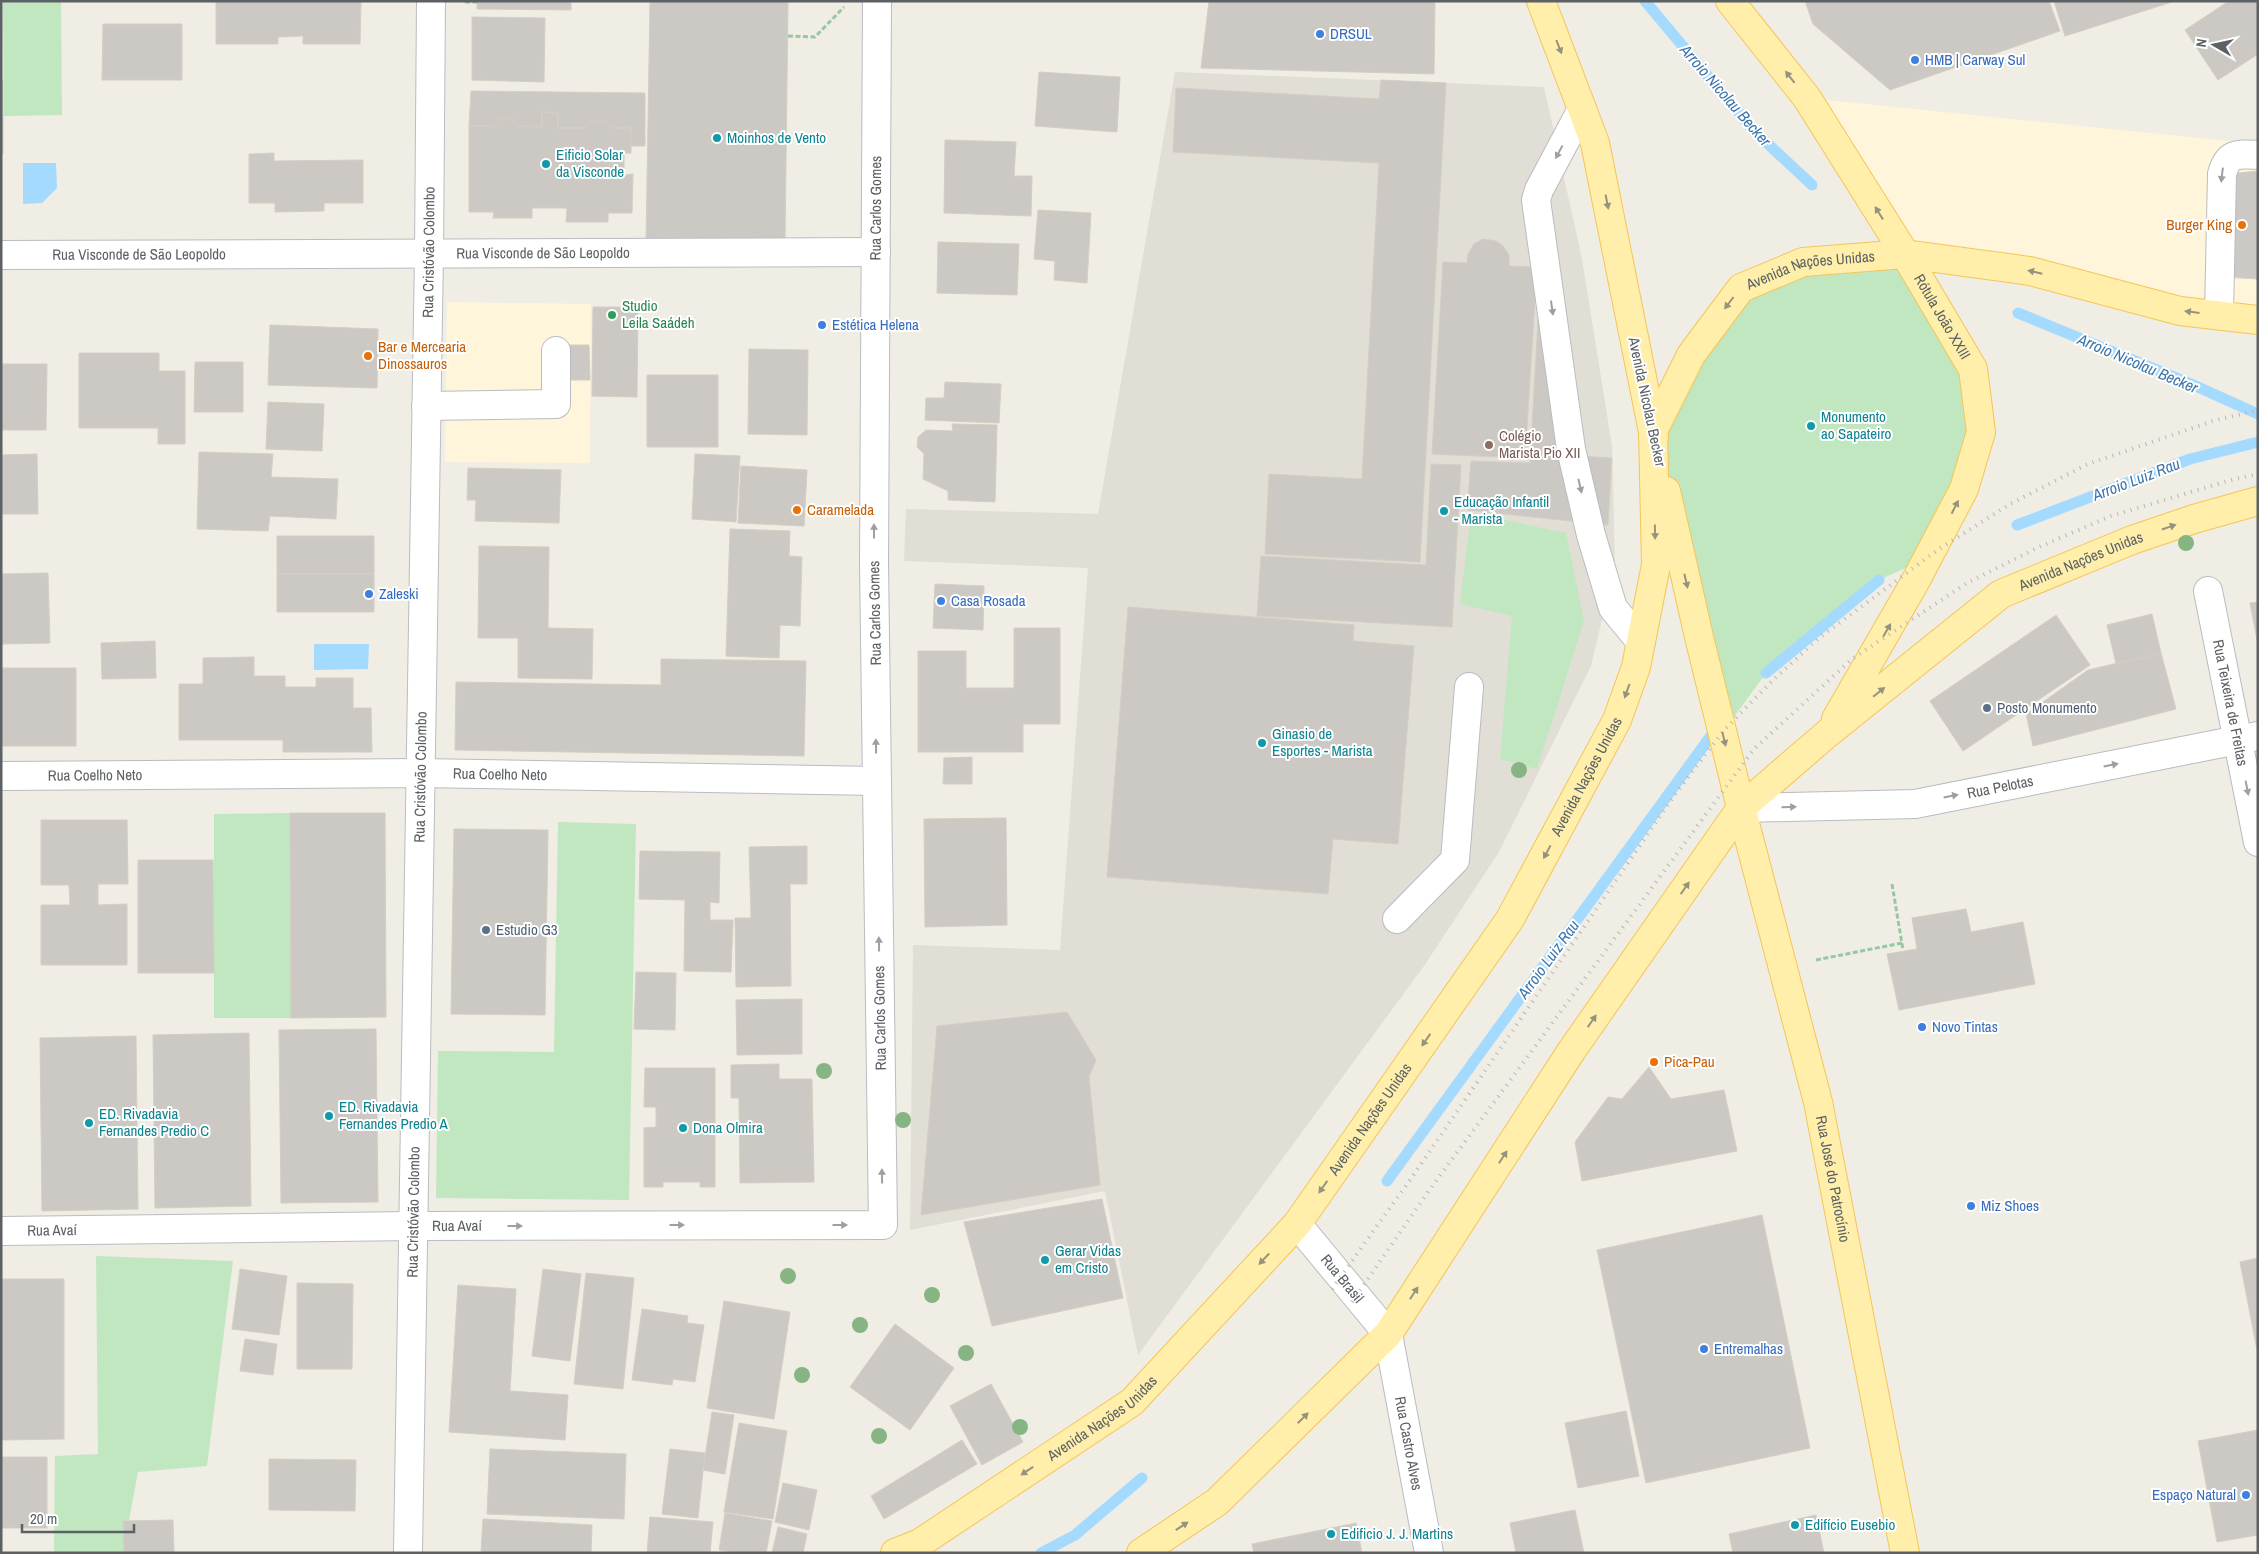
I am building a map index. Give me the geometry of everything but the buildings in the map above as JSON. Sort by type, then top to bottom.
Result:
[{"type":"main road","name":"Avenida Nicolau Becker","points":[[1541,1],[1595,143],[1653,431],[1699,637],[1741,808]]},
{"type":"main road","points":[[1730,1],[1807,98],[1905,254]]},
{"type":"main road","name":"Avenida Nações Unidas","points":[[895,1553],[920,1543],[1132,1402],[1297,1224],[1510,919],[1617,720],[1636,667],[1656,565],[1653,431],[1691,355],[1741,288],[1803,262],[1905,254],[2030,271],[2180,311],[2258,320]]},
{"type":"main road","name":"Rótula João XXIII","points":[[1828,733],[1932,550],[1964,489],[1981,432],[1973,369],[1905,254]]},
{"type":"main road","name":"Avenida Nações Unidas","points":[[1141,1553],[1217,1502],[1388,1334],[1572,1050],[1741,808],[1828,733],[2001,594],[2132,540],[2194,519],[2258,501]]},
{"type":"main road","name":"Rua José do Patrocínio","points":[[1741,808],[1818,1102],[1905,1553]]},
{"type":"street","name":"Rua Cristóvão Colombo","points":[[408,1553],[432,1]]},
{"type":"street","name":"Rua Carlos Gomes","points":[[877,1],[874,537],[883,1225]]},
{"type":"street","points":[[1582,109],[1539,190],[1536,200],[1571,449],[1591,535],[1614,608],[1641,642]]},
{"type":"street","points":[[2219,316],[2222,174],[2225,163],[2233,156],[2258,155]]},
{"type":"street","name":"Rua Visconde de São Leopoldo","points":[[1,255],[876,252]]},
{"type":"street","points":[[426,406],[556,404],[556,352]]},
{"type":"street","name":"Rua Teixeira de Freitas","points":[[2208,591],[2248,738],[2258,842]]},
{"type":"street","points":[[1397,919],[1455,860],[1469,687]]},
{"type":"street","name":"Rua Pelotas","points":[[1741,808],[1915,804],[2248,738]]},
{"type":"street","name":"Rua Coelho Neto","points":[[1,776],[420,773],[877,781]]},
{"type":"street","name":"Rua Brasil","points":[[1297,1224],[1388,1334]]},
{"type":"street","name":"Rua Avaí","points":[[1,1231],[413,1226],[883,1225]]},
{"type":"street","name":"Rua Castro Alves","points":[[1388,1334],[1429,1553]]},
{"type":"path","points":[[788,36],[815,37],[848,2],[877,1]]},
{"type":"path","points":[[1892,884],[1903,950]]},
{"type":"path","points":[[1784,969],[1824,958],[1902,943]]},
{"type":"shaded area","points":[[1175,72],[1544,87],[1582,259],[1612,446],[1615,564],[1591,666],[1499,852],[1424,966],[1138,1355],[1105,1191],[910,1230],[913,945],[1060,950],[1088,568],[904,561],[906,509],[1098,514]]},
{"type":"shaded area","name":"Burger King","points":[[1807,98],[2258,144],[2258,320],[1905,254]]},
{"type":"shaded area","points":[[447,302],[591,304],[590,463],[445,462]]},
{"type":"green space","points":[[3,1],[61,1],[62,115],[4,116]]},
{"type":"green space","points":[[1905,254],[1941,313],[1981,432],[1926,559],[1879,580],[1766,673],[1720,736],[1653,431],[1741,288]]},
{"type":"green space","points":[[1471,513],[1566,533],[1584,621],[1537,769],[1500,759],[1512,616],[1460,604]]},
{"type":"green space","points":[[290,813],[291,1018],[214,1018],[214,814]]},
{"type":"green space","points":[[558,822],[636,824],[629,1200],[436,1198],[438,1051],[554,1052]]},
{"type":"green space","points":[[96,1256],[233,1261],[207,1466],[138,1472],[129,1520],[123,1521],[124,1553],[54,1553],[55,1456],[98,1454]]},
{"type":"water","points":[[23,163],[56,163],[57,188],[42,203],[23,204]]},
{"type":"water","points":[[314,644],[369,644],[368,669],[314,670]]},
{"type":"waterway","name":"Arroio Nicolau Becker","points":[[1645,1],[1754,131],[1812,185]]},
{"type":"waterway","name":"Arroio Nicolau Becker","points":[[2018,313],[2189,383],[2258,414]]},
{"type":"waterway","name":"Arroio Luiz Rau","points":[[2017,525],[2190,459],[2258,442]]},
{"type":"waterway","name":"Arroio Luiz Rau","points":[[1766,673],[1879,580]]},
{"type":"waterway","name":"Arroio Luiz Rau","points":[[1387,1181],[1710,737]]},
{"type":"waterway","name":"Arroio Luiz Rau","points":[[1041,1553],[1075,1535],[1142,1478]]},
{"type":"railway","points":[[1332,1289],[1412,1177],[1676,793],[1725,729],[1773,680],[1819,638],[1939,549],[2010,504],[2088,464],[2213,421],[2258,410]]},
{"type":"railway","points":[[1352,1302],[1428,1192],[1754,749],[1852,659],[1967,583],[2039,547],[2111,516],[2231,480],[2258,474]]},
{"type":"place","name":"DRSUL","points":[[1320,34]]},
{"type":"place","name":"HMB | Carway Sul","points":[[1915,60]]},
{"type":"place","name":"Moinhos de Vento","points":[[717,138]]},
{"type":"place","name":"Eificio Solar da Visconde","points":[[546,164]]},
{"type":"place","name":"Burger King","points":[[2242,225]]},
{"type":"place","name":"Studio Leila Saádeh","points":[[612,315]]},
{"type":"place","name":"Estética Helena","points":[[822,325]]},
{"type":"place","name":"Bar e Mercearia Dinossauros","points":[[368,356]]},
{"type":"place","name":"Monumento ao Sapateiro","points":[[1811,426]]},
{"type":"place","name":"Colégio Marista Pio XII","points":[[1489,445]]},
{"type":"place","name":"Caramelada","points":[[797,510]]},
{"type":"place","name":"Educação Infantil - Marista","points":[[1444,511]]},
{"type":"place","name":"Zaleski","points":[[369,594]]},
{"type":"place","name":"Casa Rosada","points":[[941,601]]},
{"type":"place","name":"Posto Monumento","points":[[1987,708]]},
{"type":"place","name":"Ginasio de Esportes - Marista","points":[[1262,743]]},
{"type":"place","name":"Estudio G3","points":[[486,930]]},
{"type":"place","name":"Novo Tintas","points":[[1922,1027]]},
{"type":"place","name":"Pica-Pau","points":[[1654,1062]]},
{"type":"place","name":"ED. Rivadavia Fernandes Predio A","points":[[329,1116]]},
{"type":"place","name":"ED. Rivadavia Fernandes Predio C","points":[[89,1123]]},
{"type":"place","name":"Dona Olmira","points":[[683,1128]]},
{"type":"place","name":"Miz Shoes","points":[[1971,1206]]},
{"type":"place","name":"Gerar Vidas em Cristo","points":[[1045,1260]]},
{"type":"place","name":"Entremalhas","points":[[1704,1349]]},
{"type":"place","name":"Espaço Natural","points":[[2246,1495]]},
{"type":"place","name":"Edifício Eusebio","points":[[1795,1525]]},
{"type":"place","name":"Edificio J. J. Martins","points":[[1331,1534]]}]
